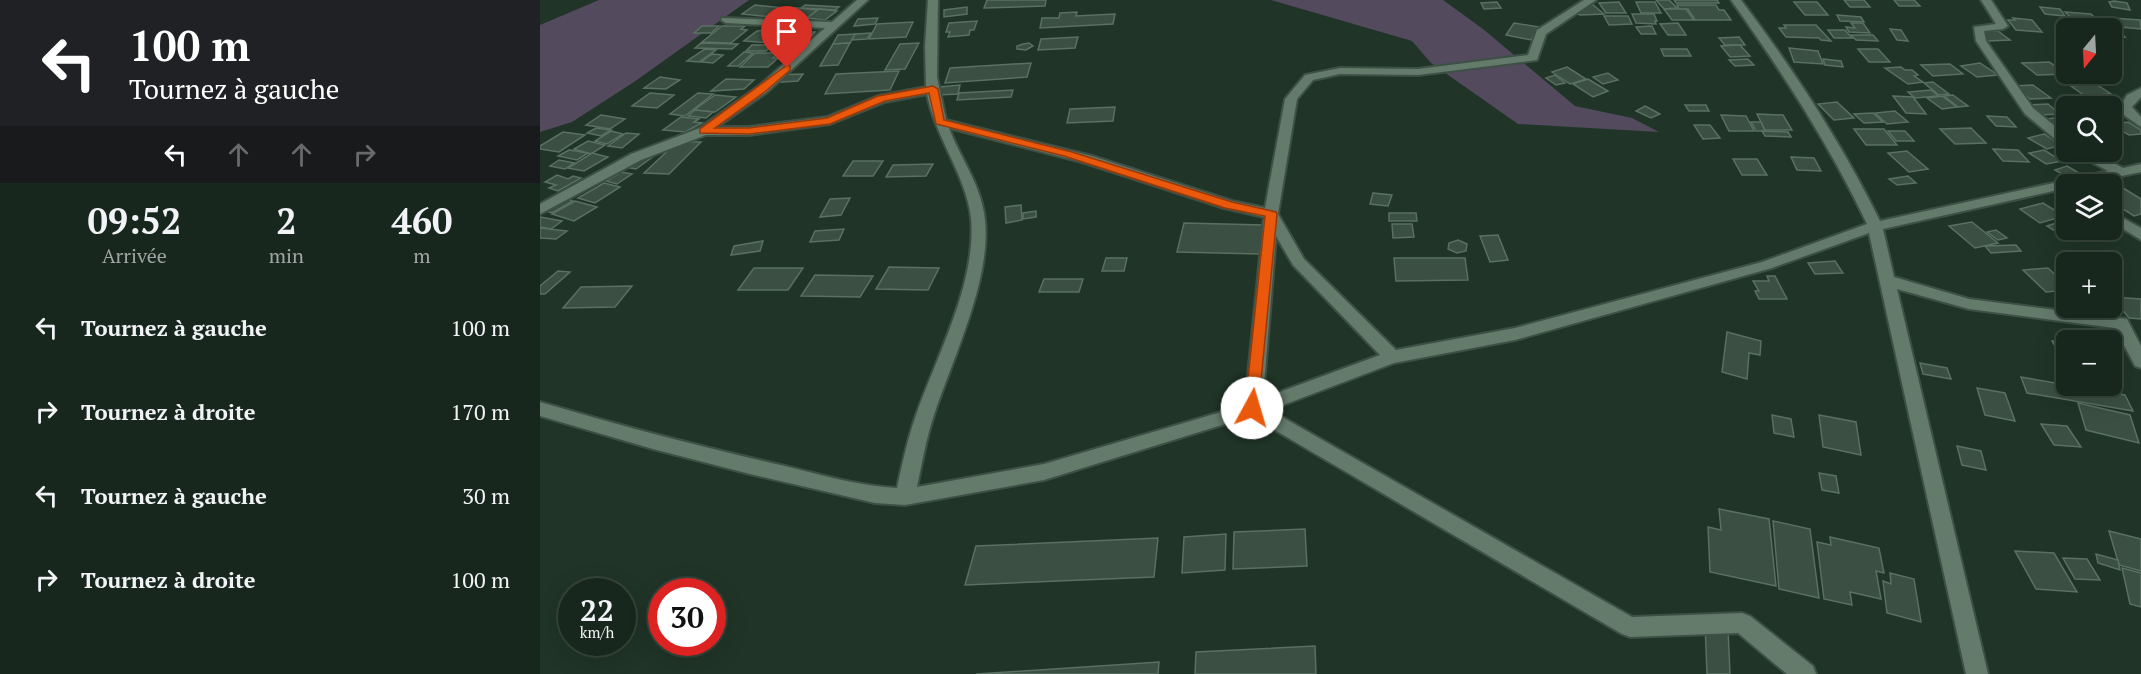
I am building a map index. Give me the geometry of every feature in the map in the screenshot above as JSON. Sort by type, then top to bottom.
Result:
[{"type":"street","points":[[540,210],[636,157],[704,131],[763,89],[863,0]]},
{"type":"street","points":[[905,497],[923,420],[962,309],[978,240],[978,217],[972,190],[957,164],[940,122],[933,89],[933,0]]},
{"type":"street","points":[[1252,408],[1271,214],[1291,99],[1309,77],[1340,71],[1418,72],[1533,58],[1541,32],[1591,0]]},
{"type":"street","points":[[1736,0],[1778,59],[1815,119],[1859,192],[1875,226],[1977,674]]},
{"type":"street","points":[[1986,0],[2003,26],[1978,29],[1981,41],[2030,111],[2056,133]]},
{"type":"street","points":[[726,20],[834,25]]},
{"type":"street","points":[[704,131],[749,131],[830,120],[882,99],[933,89]]},
{"type":"street","points":[[2141,92],[2131,98],[2126,107],[2129,113],[2141,123]]},
{"type":"street","points":[[940,122],[1076,156],[1229,205],[1271,214],[1298,262],[1392,357]]},
{"type":"street","points":[[2102,162],[2120,172]]},
{"type":"street","points":[[2112,174],[2141,168]]},
{"type":"street","points":[[543,414],[875,495],[905,497],[1044,472],[1118,452],[1252,408],[1392,357],[1526,331],[1767,265],[1875,226],[2056,187]]},
{"type":"street","points":[[2122,223],[2141,235]]},
{"type":"street","points":[[1889,281],[1969,304],[2121,322],[2141,362]]},
{"type":"street","points":[[1252,408],[1630,627],[1742,623],[1805,674]]},
{"type":"shaded area","points":[[599,0],[749,0],[634,82],[572,122],[540,132],[540,25]]},
{"type":"shaded area","points":[[1271,0],[1443,0],[1483,29],[1575,106],[1632,118],[1659,132],[1518,124],[1431,63],[1412,41]]},
{"type":"building","points":[[987,0],[1046,0],[1045,6],[984,8]]},
{"type":"building","points":[[1656,0],[1669,0],[1677,8],[1664,9]]},
{"type":"building","points":[[1674,0],[1717,0],[1719,3],[1676,3]]},
{"type":"building","points":[[1844,0],[1864,0],[1870,7],[1850,7]]},
{"type":"building","points":[[1894,0],[1914,0],[1920,6],[1899,6]]},
{"type":"building","points":[[1497,2],[1501,8],[1484,9],[1481,3]]},
{"type":"building","points":[[1619,2],[1626,13],[1606,13],[1599,3]]},
{"type":"building","points":[[1636,2],[1655,2],[1661,13],[1641,13]]},
{"type":"building","points":[[1794,2],[1817,2],[1828,15],[1805,15]]},
{"type":"building","points":[[2109,2],[2127,3],[2130,10],[2112,7]]},
{"type":"building","points":[[1592,4],[1604,14],[1580,15],[1576,13]]},
{"type":"building","points":[[755,5],[785,8],[772,17],[742,14]]},
{"type":"building","points":[[805,5],[839,7],[835,10],[801,8]]},
{"type":"building","points":[[1677,5],[1716,5],[1719,10],[1724,10],[1731,20],[1695,20],[1688,9],[1679,9]]},
{"type":"building","points":[[787,7],[818,10],[807,18],[776,16]]},
{"type":"building","points":[[967,7],[967,14],[944,17],[944,10]]},
{"type":"building","points":[[2040,7],[2060,9],[2065,16],[2045,14]]},
{"type":"building","points":[[819,9],[837,11],[825,20],[807,18]]},
{"type":"building","points":[[1664,9],[1686,9],[1694,20],[1672,20]]},
{"type":"building","points":[[1077,12],[1076,16],[1115,14],[1113,24],[1040,28],[1042,18],[1059,18],[1060,13]]},
{"type":"building","points":[[2065,12],[2091,14],[2095,18],[2071,18]]},
{"type":"building","points":[[1632,14],[1654,14],[1656,24],[1636,23]]},
{"type":"building","points":[[1837,15],[1861,17],[1864,22],[1840,21]]},
{"type":"building","points":[[1604,16],[1628,16],[1632,24],[1609,25]]},
{"type":"building","points":[[878,18],[875,24],[854,26],[858,19]]},
{"type":"building","points":[[2013,18],[2032,20],[2042,32],[2016,30],[2008,20],[2015,20]]},
{"type":"building","points":[[2122,19],[2140,20],[2141,29],[2122,27]]},
{"type":"building","points":[[977,21],[974,30],[970,30],[969,35],[948,37],[950,32],[946,32],[949,23]]},
{"type":"building","points":[[913,22],[906,37],[869,39],[877,24]]},
{"type":"building","points":[[1514,23],[1539,27],[1531,40],[1506,35]]},
{"type":"building","points":[[1678,23],[1686,35],[1668,35],[1660,24]]},
{"type":"building","points":[[1851,23],[1863,23],[1870,33],[1849,32],[1846,27],[1855,28]]},
{"type":"building","points":[[1784,25],[1816,25],[1831,41],[1819,38],[1786,37],[1779,28],[1786,28]]},
{"type":"building","points":[[702,26],[719,26],[711,33],[694,33]]},
{"type":"building","points":[[722,26],[745,26],[741,29],[747,30],[731,43],[702,42]]},
{"type":"building","points":[[1652,26],[1656,34],[1641,34],[1636,27]]},
{"type":"building","points":[[1890,29],[1901,30],[1908,41],[1897,40]]},
{"type":"building","points":[[790,30],[806,31],[797,39],[781,39]]},
{"type":"building","points":[[1828,30],[1845,30],[1852,38],[1834,38]]},
{"type":"building","points":[[757,31],[788,32],[773,43],[744,41]]},
{"type":"building","points":[[1998,31],[2010,40],[1988,41],[1976,32]]},
{"type":"building","points":[[807,32],[815,32],[807,41],[798,41]]},
{"type":"building","points":[[871,33],[867,39],[852,40],[855,34]]},
{"type":"building","points":[[855,34],[850,43],[833,44],[838,35]]},
{"type":"building","points":[[1851,35],[1873,35],[1878,41],[1856,40]]},
{"type":"building","points":[[1078,37],[1075,48],[1038,50],[1041,39]]},
{"type":"building","points":[[1739,37],[1745,45],[1725,45],[1719,38]]},
{"type":"building","points":[[779,39],[799,40],[792,46],[772,45]]},
{"type":"building","points":[[701,43],[738,44],[732,49],[695,48]]},
{"type":"building","points":[[850,43],[838,65],[820,66],[833,44]]},
{"type":"building","points":[[919,43],[905,69],[885,70],[900,44]]},
{"type":"building","points":[[1029,43],[1033,46],[1026,50],[1017,49],[1017,46]]},
{"type":"building","points":[[752,45],[772,45],[766,51],[746,51]]},
{"type":"building","points":[[1740,45],[1750,56],[1730,57],[1721,46]]},
{"type":"building","points":[[1789,48],[1818,51],[1823,64],[1794,62]]},
{"type":"building","points":[[705,49],[716,50],[699,62],[687,61]]},
{"type":"building","points":[[1661,49],[1687,49],[1691,56],[1664,56]]},
{"type":"building","points":[[1858,49],[1878,49],[1890,62],[1869,62]]},
{"type":"building","points":[[744,52],[753,53],[738,66],[728,66]]},
{"type":"building","points":[[755,53],[778,53],[773,58],[778,58],[768,67],[740,67]]},
{"type":"building","points":[[712,54],[723,55],[713,63],[701,62]]},
{"type":"building","points":[[1748,59],[1754,65],[1735,66],[1729,60]]},
{"type":"building","points":[[1823,59],[1841,61],[1843,67],[1825,65]]},
{"type":"building","points":[[2049,62],[2056,66],[2056,74],[2037,75],[2022,63]]},
{"type":"building","points":[[1031,63],[1027,77],[945,83],[950,68]]},
{"type":"building","points":[[1980,63],[1998,75],[1977,77],[1961,66]]},
{"type":"building","points":[[1950,64],[1963,74],[1933,76],[1921,65]]},
{"type":"building","points":[[1567,67],[1586,79],[1570,84],[1552,72]]},
{"type":"building","points":[[1901,67],[1905,70],[1912,70],[1918,75],[1914,76],[1923,82],[1908,84],[1885,68]]},
{"type":"building","points":[[899,71],[890,90],[825,94],[836,74]]},
{"type":"building","points":[[1608,73],[1618,80],[1603,84],[1593,77]]},
{"type":"building","points":[[803,74],[798,81],[769,83],[774,75]]},
{"type":"building","points":[[1555,75],[1565,83],[1556,85],[1546,78]]},
{"type":"building","points":[[660,77],[680,80],[666,89],[644,88]]},
{"type":"building","points":[[726,79],[754,80],[744,89],[711,91]]},
{"type":"building","points":[[1588,79],[1608,91],[1593,97],[1573,84]]},
{"type":"building","points":[[1933,82],[1949,94],[1939,95],[1924,83]]},
{"type":"building","points":[[2096,84],[2111,94],[2085,96],[2071,86]]},
{"type":"building","points":[[960,85],[958,94],[938,95],[940,87]]},
{"type":"building","points":[[2033,85],[2051,98],[2030,99],[2013,86]]},
{"type":"building","points":[[1013,90],[1011,97],[957,100],[959,93]]},
{"type":"building","points":[[1931,90],[1938,96],[1915,98],[1908,92]]},
{"type":"building","points":[[650,93],[674,95],[657,108],[632,106]]},
{"type":"building","points":[[698,93],[713,94],[685,116],[670,114]]},
{"type":"building","points":[[715,95],[736,97],[715,112],[694,110]]},
{"type":"building","points":[[1953,95],[1968,106],[1958,107],[1944,96]]},
{"type":"building","points":[[1893,96],[1913,97],[1926,114],[1906,113]]},
{"type":"building","points":[[1942,96],[1957,107],[1942,109],[1927,98]]},
{"type":"building","points":[[1837,102],[1854,118],[1834,120],[1818,104]]},
{"type":"building","points":[[2048,104],[2056,111],[2056,114],[2039,115],[2027,105]]},
{"type":"building","points":[[1685,105],[1706,105],[1709,111],[1689,111]]},
{"type":"building","points":[[1645,106],[1660,114],[1651,118],[1636,111]]},
{"type":"building","points":[[1115,107],[1113,121],[1067,123],[1070,109]]},
{"type":"building","points":[[695,110],[713,112],[706,118],[688,116]]},
{"type":"building","points":[[1895,111],[1908,122],[1887,124],[1875,113]]},
{"type":"building","points":[[1873,113],[1883,122],[1864,123],[1854,114]]},
{"type":"building","points":[[1757,114],[1783,115],[1792,130],[1765,130]]},
{"type":"building","points":[[601,115],[625,119],[610,129],[586,125]]},
{"type":"building","points":[[1721,115],[1746,116],[1754,131],[1729,131]]},
{"type":"building","points":[[1987,116],[2007,117],[2016,127],[1996,126]]},
{"type":"building","points":[[681,117],[699,119],[694,122],[702,123],[685,132],[663,130]]},
{"type":"building","points":[[2056,118],[2056,129],[2053,129],[2039,120]]},
{"type":"building","points":[[1751,122],[1761,122],[1765,131],[1756,131]]},
{"type":"building","points":[[2128,122],[2141,130],[2141,134],[2129,135],[2122,131],[2122,123]]},
{"type":"building","points":[[1694,125],[1710,125],[1720,138],[1703,139]]},
{"type":"building","points":[[596,128],[611,130],[601,136],[587,133]]},
{"type":"building","points":[[1971,128],[1986,143],[1955,144],[1940,129]]},
{"type":"building","points":[[1854,129],[1884,129],[1897,145],[1866,145]]},
{"type":"building","points":[[611,131],[623,134],[607,144],[595,141]]},
{"type":"building","points":[[1762,131],[1788,132],[1791,137],[1765,136]]},
{"type":"building","points":[[1888,131],[1905,131],[1914,141],[1896,141]]},
{"type":"building","points":[[563,132],[585,135],[559,152],[540,149],[540,146]]},
{"type":"building","points":[[626,133],[639,134],[622,148],[608,146]]},
{"type":"building","points":[[2044,134],[2056,141],[2056,147],[2047,149],[2028,138]]},
{"type":"building","points":[[588,141],[605,145],[591,154],[574,149]]},
{"type":"building","points":[[677,142],[701,142],[669,174],[644,173]]},
{"type":"building","points":[[1993,149],[2018,150],[2029,162],[2003,161]]},
{"type":"building","points":[[569,150],[588,153],[577,160],[558,156]]},
{"type":"building","points":[[2044,150],[2056,157],[2057,162],[2046,164],[2029,153]]},
{"type":"building","points":[[1907,151],[1928,169],[1909,172],[1888,153]]},
{"type":"building","points":[[592,153],[608,157],[584,171],[568,168]]},
{"type":"building","points":[[639,154],[654,156],[636,169],[620,166]]},
{"type":"building","points":[[1791,157],[1814,158],[1821,171],[1797,170]]},
{"type":"building","points":[[1733,159],[1757,159],[1767,175],[1742,175]]},
{"type":"building","points":[[559,160],[574,163],[565,169],[550,166]]},
{"type":"building","points":[[853,161],[883,161],[873,176],[843,176]]},
{"type":"building","points":[[933,164],[926,176],[886,177],[893,165]]},
{"type":"building","points":[[2067,166],[2081,174],[2062,174],[2055,170]]},
{"type":"building","points":[[621,172],[632,174],[617,184],[606,181]]},
{"type":"building","points":[[557,175],[568,179],[573,176],[581,178],[558,191],[549,188],[556,185],[545,182]]},
{"type":"building","points":[[1908,176],[1916,183],[1897,185],[1889,179]]},
{"type":"building","points":[[604,183],[620,187],[595,203],[578,198]]},
{"type":"building","points":[[2122,187],[2141,199],[2141,214],[2134,216],[2122,208]]},
{"type":"building","points":[[1373,193],[1392,195],[1388,206],[1370,204]]},
{"type":"building","points":[[561,196],[573,201],[552,213],[540,209]]},
{"type":"building","points":[[850,198],[841,215],[820,217],[830,199]]},
{"type":"building","points":[[575,201],[597,207],[574,221],[552,214]]},
{"type":"building","points":[[2043,203],[2056,211],[2056,218],[2040,223],[2020,209]]},
{"type":"building","points":[[1021,205],[1022,220],[1006,223],[1005,207]]},
{"type":"building","points":[[1036,211],[1036,217],[1023,219],[1023,213]]},
{"type":"building","points":[[1389,213],[1416,213],[1417,221],[1389,221]]},
{"type":"building","points":[[540,217],[562,221],[551,229],[540,227]]},
{"type":"building","points":[[1972,222],[1998,243],[1975,248],[1949,226]]},
{"type":"building","points":[[1184,223],[1263,225],[1259,254],[1177,252]]},
{"type":"building","points":[[2056,223],[2056,232],[2047,226]]},
{"type":"building","points":[[1392,224],[1412,224],[1414,237],[1393,238]]},
{"type":"building","points":[[540,228],[567,231],[556,239],[540,238]]},
{"type":"building","points":[[844,229],[839,240],[810,242],[815,231]]},
{"type":"building","points":[[1996,230],[2007,238],[1998,240],[1987,232]]},
{"type":"building","points":[[1498,235],[1508,260],[1490,262],[1480,236]]},
{"type":"building","points":[[1458,240],[1467,244],[1466,251],[1457,253],[1448,249],[1449,243]]},
{"type":"building","points":[[763,241],[760,251],[731,255],[734,246]]},
{"type":"building","points":[[2016,245],[2021,251],[1991,253],[1985,246]]},
{"type":"building","points":[[1106,258],[1127,258],[1124,271],[1102,271]]},
{"type":"building","points":[[1394,258],[1465,258],[1468,280],[1396,281]]},
{"type":"building","points":[[1835,261],[1843,273],[1815,274],[1808,263]]},
{"type":"building","points":[[889,267],[939,268],[928,290],[876,289]]},
{"type":"building","points":[[754,268],[803,268],[788,290],[738,290]]},
{"type":"building","points":[[2048,268],[2056,276],[2056,291],[2046,292],[2023,270]]},
{"type":"building","points":[[558,271],[570,272],[545,294],[540,294],[540,286]]},
{"type":"building","points":[[815,275],[873,276],[860,297],[801,296]]},
{"type":"building","points":[[1767,276],[1775,276],[1787,299],[1759,299],[1755,291],[1759,291],[1753,281],[1769,281]]},
{"type":"building","points":[[1044,279],[1083,279],[1079,292],[1039,292]]},
{"type":"building","points":[[632,286],[615,307],[563,308],[581,287]]},
{"type":"building","points":[[2122,298],[2141,299],[2141,319],[2129,318],[2122,309]]},
{"type":"building","points":[[1727,332],[1761,341],[1760,355],[1749,353],[1747,379],[1722,372]]},
{"type":"building","points":[[1920,363],[1947,368],[1951,379],[1923,374]]},
{"type":"building","points":[[2021,377],[2056,383],[2056,396],[2125,395],[2133,411],[2027,393]]},
{"type":"building","points":[[1977,388],[2005,393],[2015,421],[1985,415]]},
{"type":"building","points":[[2078,403],[2130,415],[2139,443],[2086,430]]},
{"type":"building","points":[[1772,415],[1791,419],[1794,437],[1774,433]]},
{"type":"building","points":[[1819,415],[1856,422],[1861,455],[1823,447]]},
{"type":"building","points":[[2041,424],[2067,426],[2081,447],[2054,445]]},
{"type":"building","points":[[1957,446],[1981,451],[1986,470],[1962,465]]},
{"type":"building","points":[[1819,473],[1836,476],[1839,493],[1822,490]]},
{"type":"building","points":[[1719,509],[1769,519],[1776,586],[1710,572],[1708,527],[1721,530]]},
{"type":"building","points":[[1773,521],[1810,529],[1819,598],[1779,589]]},
{"type":"building","points":[[1305,529],[1307,566],[1233,569],[1234,532]]},
{"type":"building","points":[[2109,531],[2141,539],[2141,571],[2119,565]]},
{"type":"building","points":[[1226,534],[1225,570],[1182,573],[1184,537]]},
{"type":"building","points":[[1830,537],[1879,548],[1884,573],[1876,571],[1881,599],[1850,592],[1852,605],[1824,599],[1817,542],[1831,545]]},
{"type":"building","points":[[1158,538],[1154,577],[965,585],[976,546]]},
{"type":"building","points":[[2015,551],[2054,553],[2077,592],[2036,589]]},
{"type":"building","points":[[2096,554],[2118,560],[2120,570],[2098,563]]},
{"type":"building","points":[[2063,558],[2087,559],[2100,580],[2075,579]]},
{"type":"building","points":[[2122,568],[2141,573],[2141,607],[2130,604]]},
{"type":"building","points":[[1890,573],[1914,579],[1921,622],[1887,613],[1883,581],[1891,584]]},
{"type":"building","points":[[1705,623],[1728,628],[1730,674],[1707,674]]},
{"type":"building","points":[[1315,646],[1316,674],[1195,674],[1196,652]]},
{"type":"building","points":[[1159,662],[1158,674],[976,674]]},
{"type":"route","points":[[787,68],[763,89],[704,131],[749,131],[830,120],[882,99],[933,89],[933,99],[940,122],[1087,159],[1229,205],[1271,214],[1252,408]]}]
